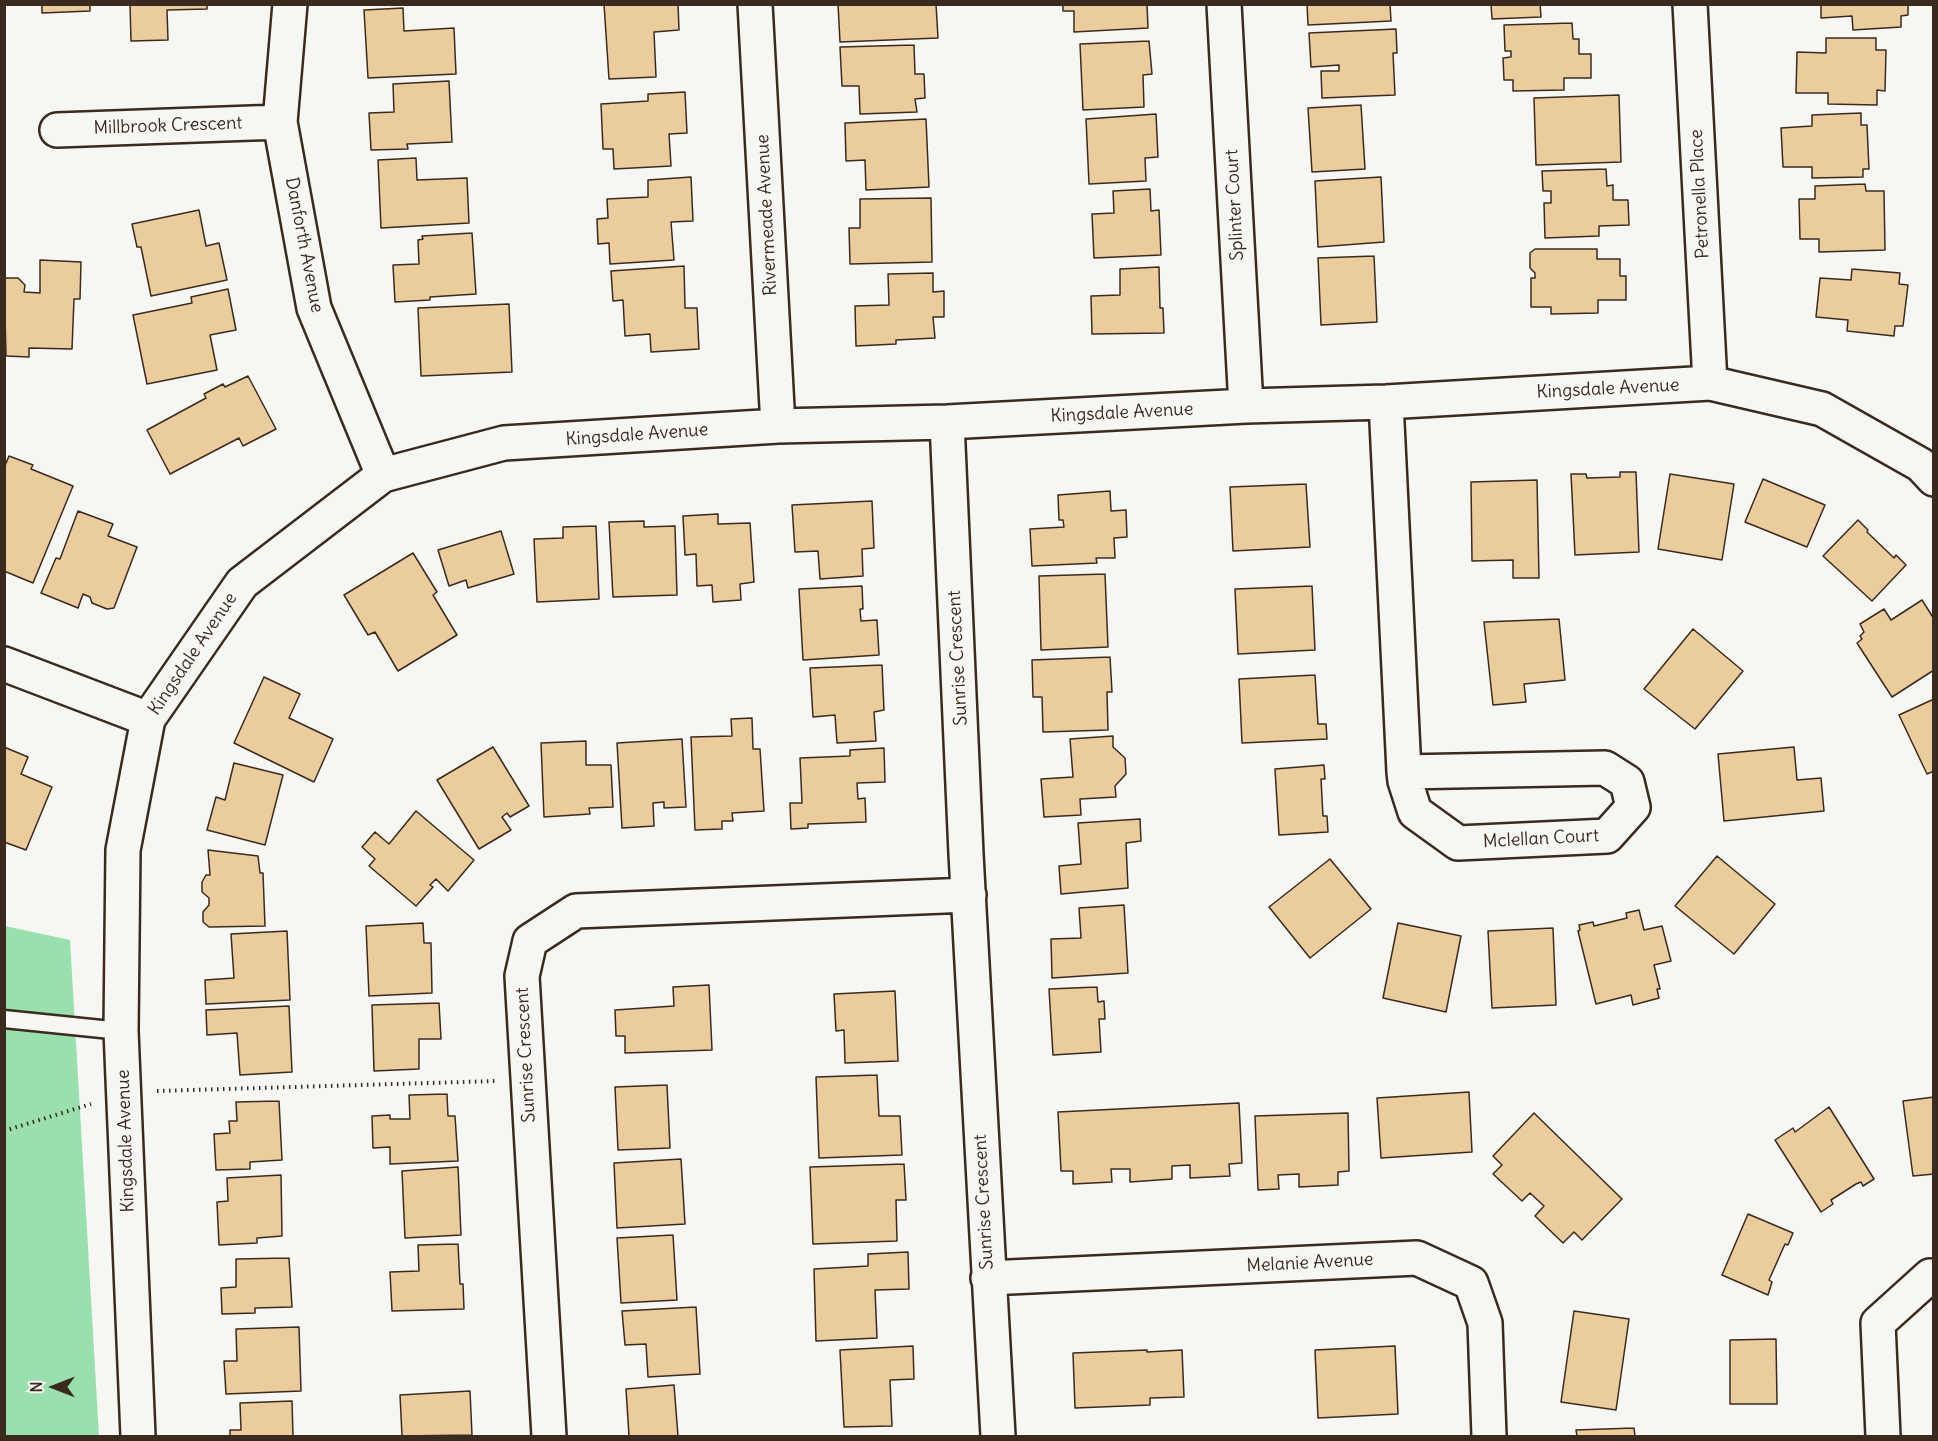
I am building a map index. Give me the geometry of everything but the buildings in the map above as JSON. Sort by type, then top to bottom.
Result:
[{"type":"street","name":"Danforth Avenue","points":[[290,4],[280,122],[314,308],[382,475]]},
{"type":"street","name":"Rivermeade Avenue","points":[[755,4],[778,426]]},
{"type":"street","name":"Splinter Court","points":[[1224,4],[1246,406]]},
{"type":"street","name":"Petronella Place","points":[[1690,4],[1710,383]]},
{"type":"street","name":"Millbrook Crescent","points":[[57,130],[280,122]]},
{"type":"street","name":"Kingsdale Avenue","points":[[138,1437],[121,1031],[123,850],[148,719],[242,583],[382,475],[504,443],[778,426],[947,422],[1246,406],[1386,402],[1710,383],[1822,409],[1921,465],[1934,478]]},
{"type":"street","name":"Mclellan Court","points":[[1386,402],[1404,772],[1415,812],[1458,843],[1607,836],[1633,807],[1627,782],[1605,768],[1404,772]]},
{"type":"street","name":"Sunrise Crescent","points":[[947,422],[988,1278],[998,1437]]},
{"type":"street","points":[[4,664],[148,719]]},
{"type":"street","name":"Sunrise Crescent","points":[[549,1437],[522,976],[530,941],[576,912],[969,895]]},
{"type":"street","name":"Melanie Avenue","points":[[988,1278],[1417,1258],[1471,1283],[1485,1323],[1489,1437]]},
{"type":"street","points":[[1883,1437],[1878,1323],[1930,1276],[1934,1276]]},
{"type":"lane","points":[[4,1019],[121,1031]]},
{"type":"path","points":[[4,1131],[123,1093],[528,1080]]},
{"type":"green space","points":[[5,926],[70,940],[99,1436],[5,1436]]}]
